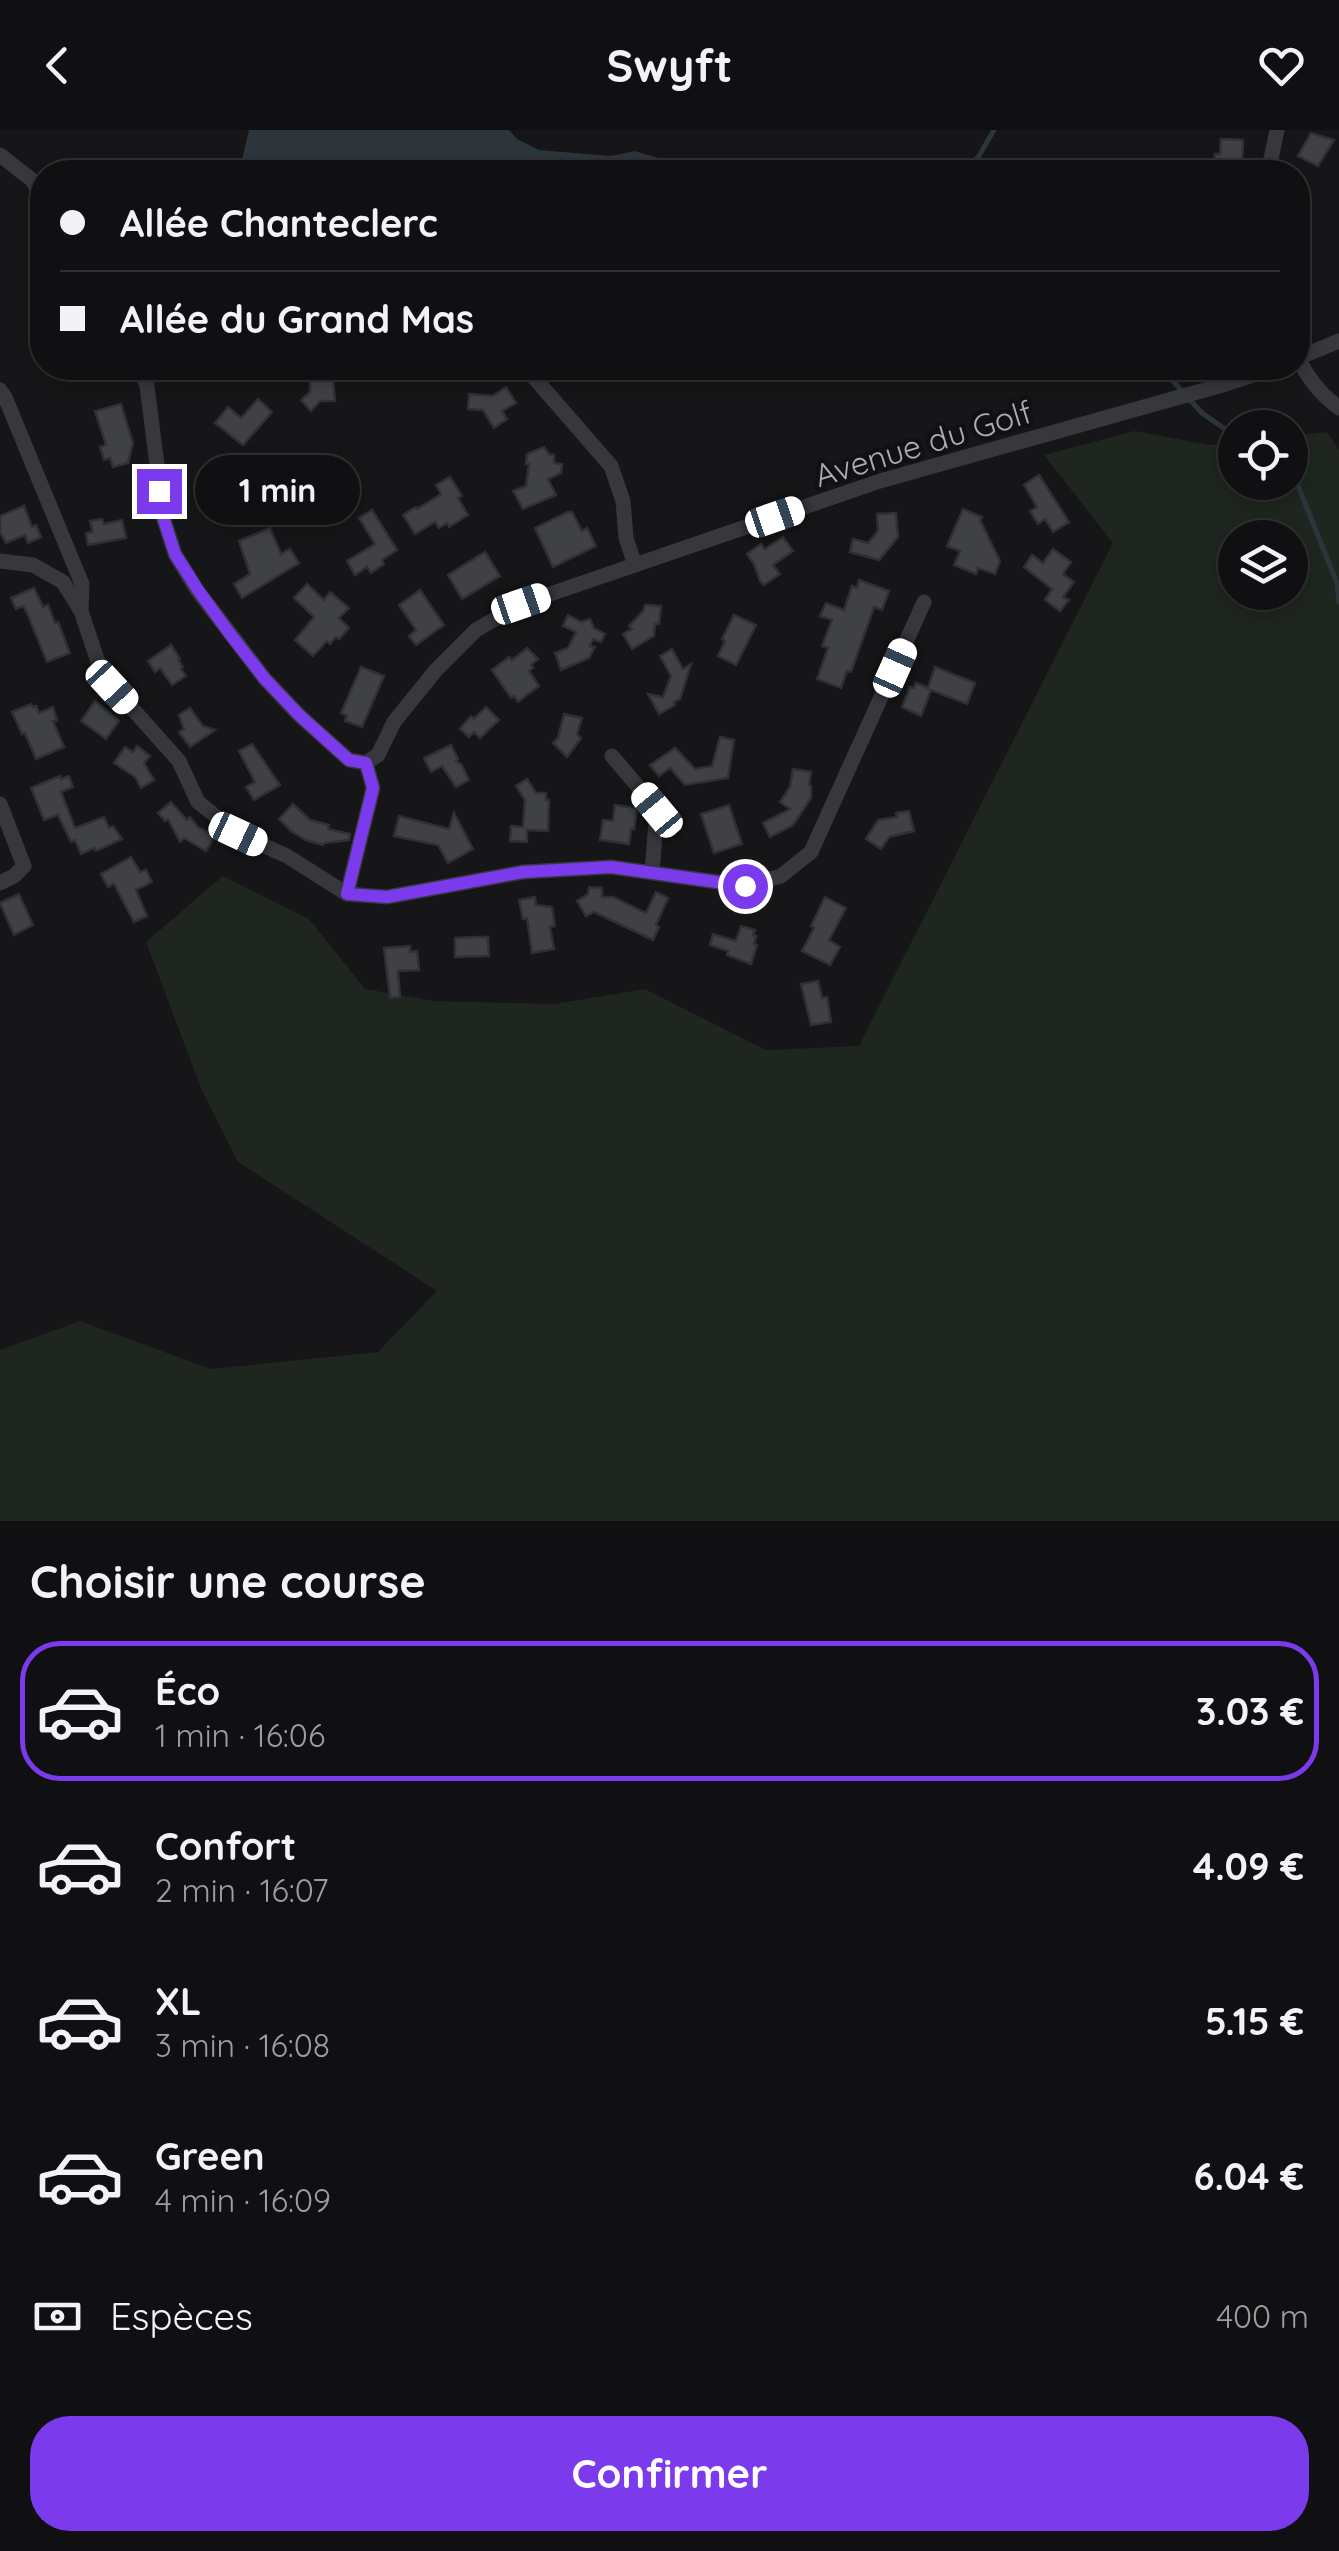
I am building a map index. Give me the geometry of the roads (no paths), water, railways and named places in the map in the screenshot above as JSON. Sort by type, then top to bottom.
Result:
[{"type":"street","points":[[1270,160],[1277,130]]},
{"type":"street","points":[[0,155],[30,178]]},
{"type":"street","points":[[1310,353],[1339,342]]},
{"type":"street","points":[[1310,379],[1339,408]]},
{"type":"street","points":[[145,380],[164,520],[175,554],[265,679],[349,760],[366,763],[373,788],[347,894]]},
{"type":"street","points":[[536,380],[612,466],[635,565]]},
{"type":"street","name":"Avenue du Golf","points":[[366,763],[378,755],[394,722],[436,670],[476,630],[521,604],[880,481],[1238,380]]},
{"type":"street","points":[[0,390],[82,584],[80,611]]},
{"type":"street","points":[[0,562],[33,565],[63,582],[80,611],[112,687],[178,761],[198,802],[238,834],[287,856],[347,894],[387,897],[523,872],[611,867],[745,886],[781,876],[811,852],[924,602]]},
{"type":"street","points":[[612,756],[657,810],[652,873]]},
{"type":"street","points":[[0,804],[24,866],[0,882]]},
{"type":"waterway","points":[[975,160],[994,130]]},
{"type":"waterway","points":[[1172,380],[1202,413],[1218,424]]},
{"type":"waterway","points":[[1304,500],[1337,583],[1339,602]]}]
